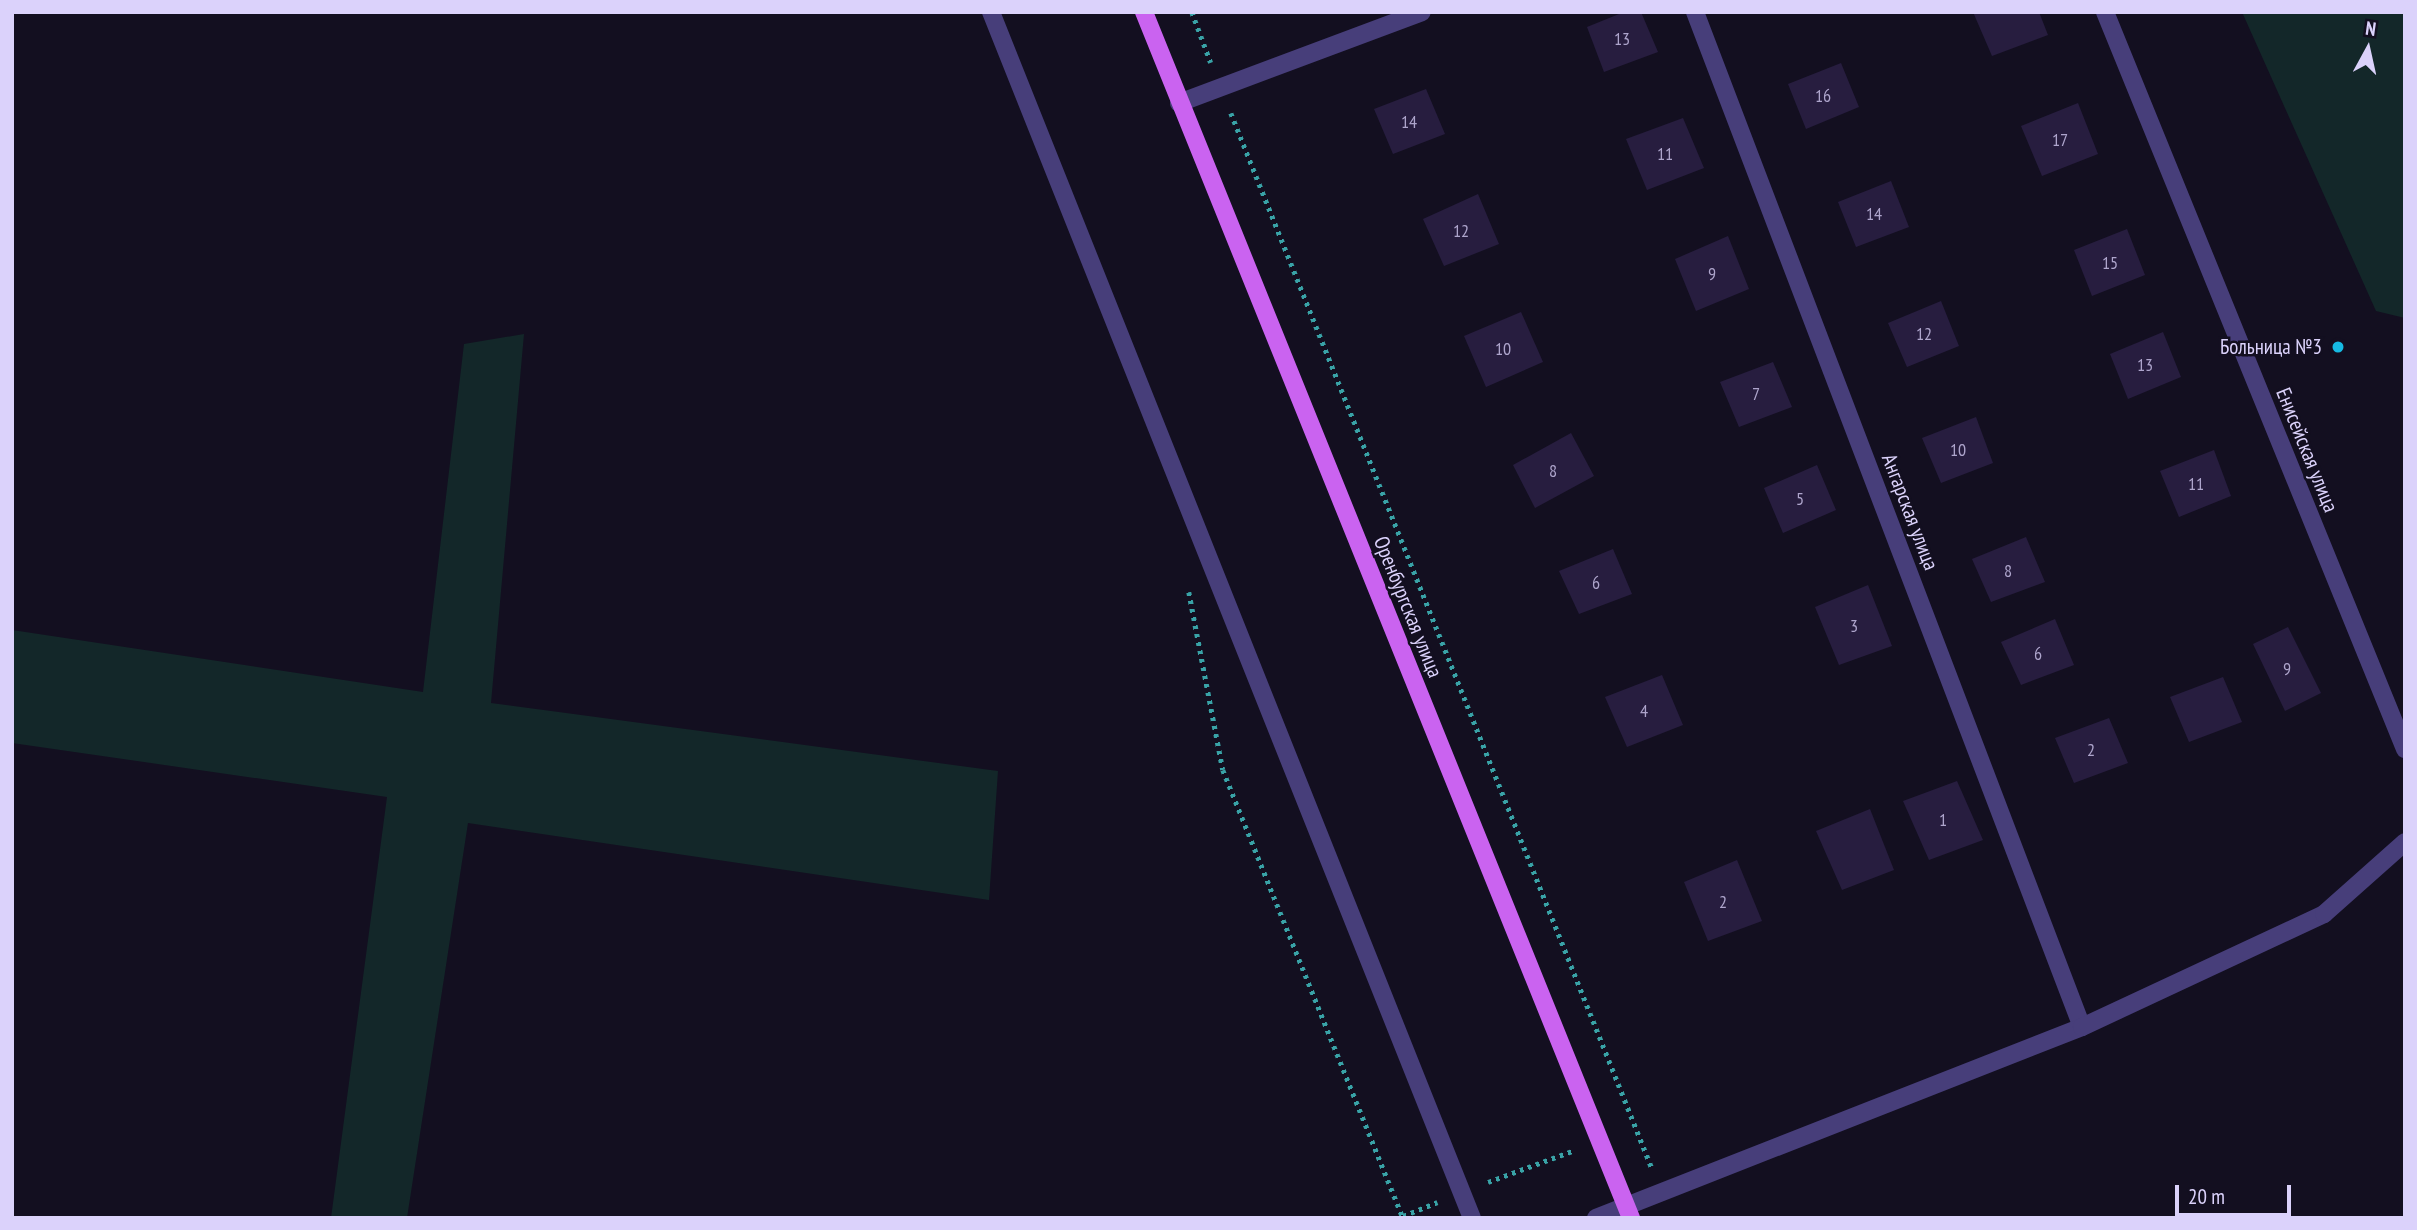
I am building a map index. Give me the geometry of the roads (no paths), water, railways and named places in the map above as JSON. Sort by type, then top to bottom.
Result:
[{"type":"main road","name":"Оренбургская улица","points":[[1144,12],[1628,1212]]},
{"type":"street","points":[[991,12],[1472,1218]]},
{"type":"street","points":[[1179,103],[1422,12]]},
{"type":"street","name":"Ангарская улица","points":[[1695,12],[2082,1027]]},
{"type":"street","name":"Енисейская улица","points":[[2105,12],[2405,748]]},
{"type":"street","points":[[1596,1218],[1628,1212],[1661,1192],[2082,1027],[2324,914],[2405,842]]},
{"type":"place","name":"Больница №3","points":[[2338,347]]}]
